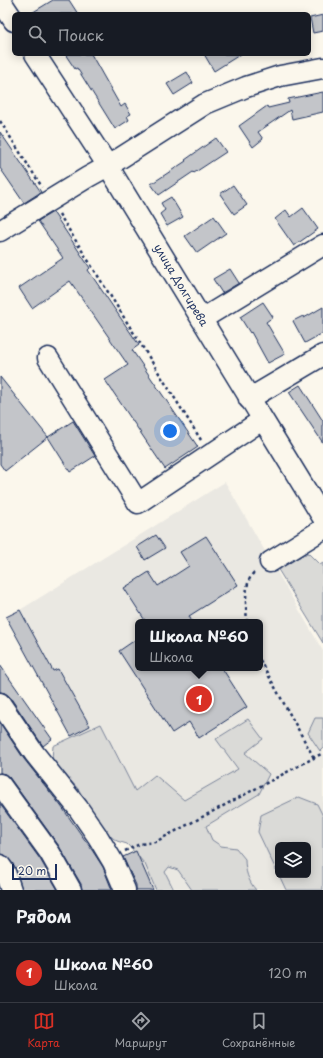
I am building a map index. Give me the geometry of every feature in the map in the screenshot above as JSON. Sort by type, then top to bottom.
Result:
[{"type":"street","points":[[0,0],[12,18]]},
{"type":"street","name":"улица Долгирева","points":[[37,56],[108,166],[323,518]]},
{"type":"street","points":[[0,231],[108,166],[205,104],[246,87],[280,76],[323,68]]},
{"type":"street","points":[[202,319],[323,246]]},
{"type":"street","points":[[249,399],[323,355]]},
{"type":"street","points":[[48,358],[138,503],[262,420]]},
{"type":"street","points":[[270,562],[323,529]]},
{"type":"street","points":[[0,703],[34,752],[98,836],[110,857],[125,890]]},
{"type":"street","points":[[0,784],[50,853],[70,890]]},
{"type":"street","points":[[0,865],[5,872],[11,890]]},
{"type":"path","points":[[0,121],[210,454]]},
{"type":"path","points":[[247,619],[246,594],[248,584],[253,573],[270,562]]},
{"type":"path","points":[[263,665],[314,758]]},
{"type":"path","points":[[110,857],[140,844],[155,842],[323,753]]},
{"type":"shaded area","points":[[225,482],[323,651],[323,890],[153,890],[133,847],[71,736],[90,726],[58,669],[53,671],[20,610]]},
{"type":"shaded area","points":[[308,553],[320,565],[323,563],[323,643],[279,571],[283,565]]},
{"type":"shaded area","points":[[315,718],[323,718],[323,748],[320,751],[308,733]]},
{"type":"shaded area","points":[[248,719],[263,739],[245,753],[269,774],[259,794],[206,826],[212,840],[221,846],[236,848],[245,859],[248,875],[256,890],[192,890],[178,870],[169,867],[165,872],[174,890],[156,890],[145,864],[127,844],[117,841],[98,827],[79,790],[52,760],[53,746],[101,724],[135,791],[155,775],[184,800],[238,769],[216,739]]},
{"type":"shaded area","points":[[299,797],[317,804],[323,816],[323,890],[286,890],[280,878],[311,878],[311,842],[275,842],[275,868],[258,832],[261,815]]},
{"type":"building","points":[[53,0],[69,0],[77,12],[33,12]]},
{"type":"building","points":[[323,15],[323,31],[313,33],[311,18]]},
{"type":"building","points":[[66,56],[92,56],[121,107],[125,104],[131,114],[127,116],[129,120],[115,129],[77,68],[75,69]]},
{"type":"building","points":[[205,56],[238,56],[214,71]]},
{"type":"building","points":[[187,72],[193,83],[174,95],[167,84]]},
{"type":"building","points":[[323,92],[323,112],[292,119],[290,110],[258,132],[263,139],[253,147],[239,126],[267,106],[268,108],[289,103],[288,99]]},
{"type":"building","points":[[0,132],[41,192],[24,203],[0,168]]},
{"type":"building","points":[[216,138],[226,152],[159,195],[151,184],[186,161],[185,160]]},
{"type":"building","points":[[233,185],[247,205],[234,214],[220,194]]},
{"type":"building","points":[[171,197],[183,217],[167,226],[160,214],[165,210],[161,203]]},
{"type":"building","points":[[303,208],[318,229],[294,246],[275,219],[286,210],[291,217]]},
{"type":"building","points":[[53,212],[90,268],[88,270],[139,345],[132,350],[198,447],[165,469],[105,380],[128,365],[70,281],[32,308],[19,288],[63,258],[38,221]]},
{"type":"building","points":[[214,216],[226,233],[197,253],[185,236]]},
{"type":"building","points":[[230,269],[239,283],[222,293],[213,279]]},
{"type":"building","points":[[263,302],[273,317],[266,322],[285,354],[268,363],[251,332],[250,333],[240,317]]},
{"type":"building","points":[[323,307],[323,333],[305,343],[293,321],[303,316],[304,318]]},
{"type":"building","points":[[0,377],[48,437],[5,471],[0,464]]},
{"type":"building","points":[[300,385],[323,421],[323,443],[289,392]]},
{"type":"building","points":[[73,421],[95,456],[70,472],[48,437]]},
{"type":"building","points":[[156,535],[165,548],[145,560],[137,547]]},
{"type":"building","points":[[206,536],[238,585],[189,616],[190,619],[144,619],[124,588],[149,572],[158,586],[189,566],[180,552]]},
{"type":"building","points":[[20,610],[53,671],[58,669],[90,726],[71,736],[6,617]]},
{"type":"building","points":[[135,640],[135,671],[224,671],[247,707],[199,738],[189,722],[172,733],[119,651]]},
{"type":"building","points":[[0,665],[52,739],[43,746],[10,697],[5,693],[0,692]]},
{"type":"building","points":[[0,723],[24,759],[61,806],[92,850],[103,867],[112,890],[82,890],[81,884],[59,846],[9,777],[0,773]]},
{"type":"building","points":[[0,804],[40,859],[58,890],[22,890],[14,865],[5,855],[0,854]]},
{"type":"building","points":[[136,851],[153,890],[136,890],[136,885],[123,857]]},
{"type":"place","name":"Школа №60","points":[[199,699]]}]
